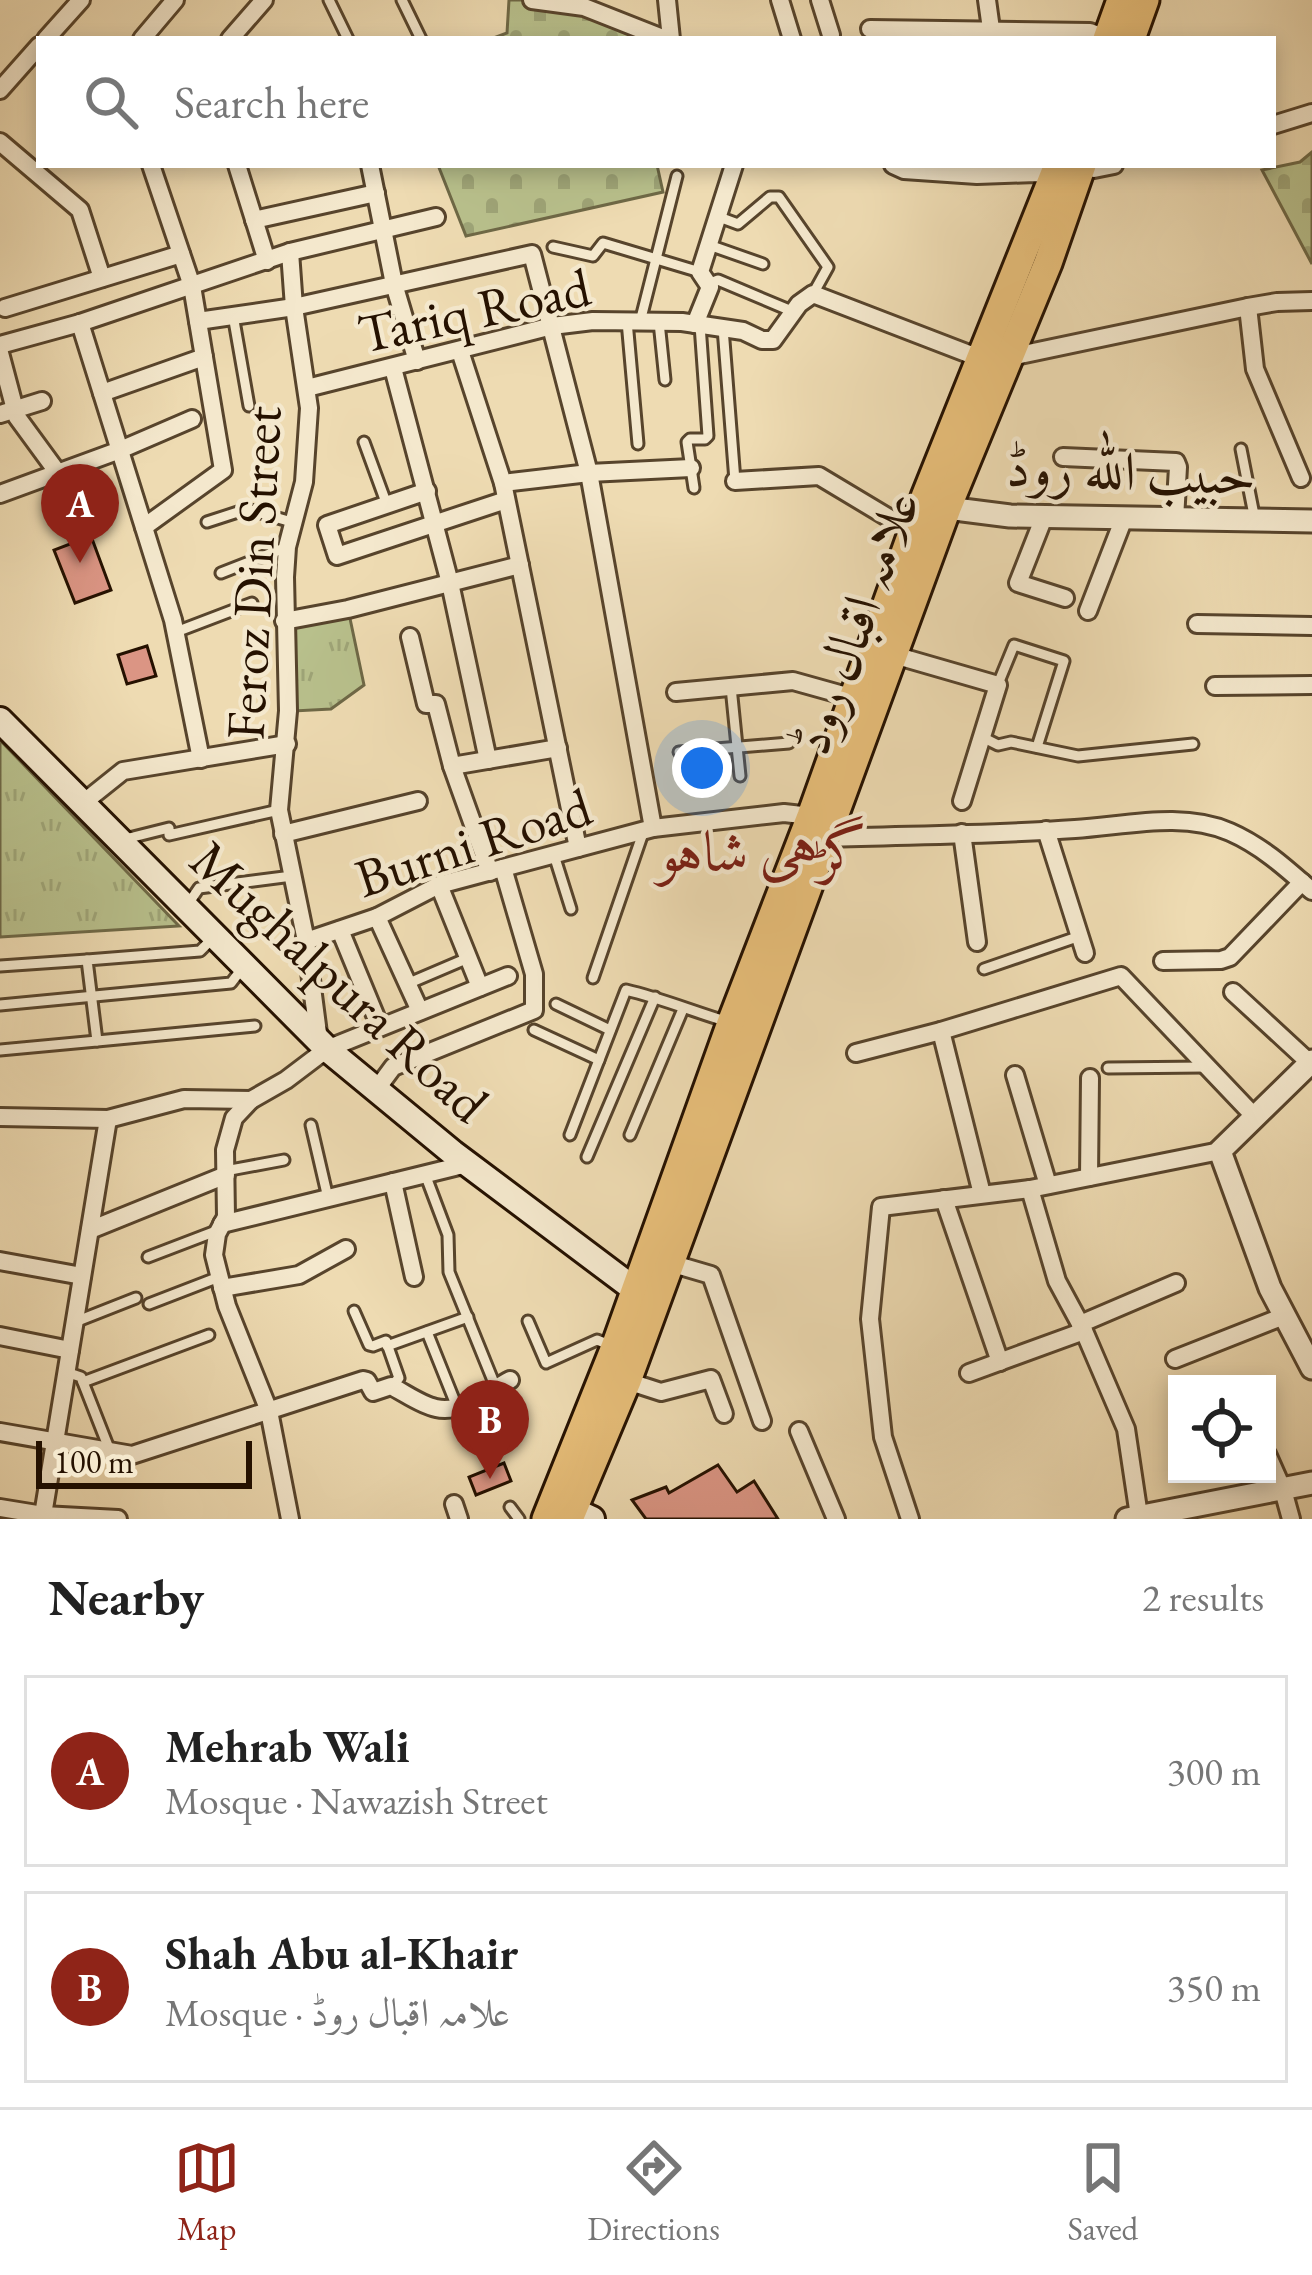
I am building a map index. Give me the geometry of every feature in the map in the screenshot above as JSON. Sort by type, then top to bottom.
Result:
[{"type":"main road","points":[[1109,36],[1121,0]]},
{"type":"main road","points":[[1132,36],[1145,0]]},
{"type":"main road","name":"علامہ اقبال روڈ","points":[[996,358],[1048,263],[1081,168]]},
{"type":"main road","name":"علامہ اقبال روڈ","points":[[566,1514],[634,1289],[818,827],[894,655],[936,503],[996,358],[1055,171]]},
{"type":"main road","name":"علامہ اقبال روڈ","points":[[818,827],[854,698],[914,532],[936,503]]},
{"type":"main road","name":"Mughalpura Road","points":[[0,720],[323,1045],[467,1164],[634,1289]]},
{"type":"main road","name":"علامہ اقبال روڈ","points":[[566,1514],[627,1382],[670,1263],[744,1012]]},
{"type":"street","points":[[49,36],[81,0]]},
{"type":"street","points":[[145,36],[175,0]]},
{"type":"street","points":[[233,36],[264,0]]},
{"type":"street","points":[[667,0],[668,36]]},
{"type":"street","points":[[780,0],[791,36]]},
{"type":"street","points":[[820,0],[831,35]]},
{"type":"street","points":[[987,0],[991,29]]},
{"type":"street","points":[[534,1],[583,4],[661,36]]},
{"type":"street","points":[[870,29],[897,34],[991,29],[1100,36]]},
{"type":"street","points":[[0,90],[36,49]]},
{"type":"street","points":[[1276,124],[1312,112]]},
{"type":"street","points":[[0,142],[36,163]]},
{"type":"street","points":[[41,168],[80,210],[102,278]]},
{"type":"street","points":[[144,527],[224,470],[192,286],[152,168]]},
{"type":"street","points":[[238,168],[267,261]]},
{"type":"street","points":[[371,168],[394,284],[417,362]]},
{"type":"street","points":[[697,324],[710,287],[704,278],[709,245],[733,168]]},
{"type":"street","points":[[900,168],[977,176],[1055,171]]},
{"type":"street","points":[[254,220],[376,193]]},
{"type":"street","points":[[8,412],[0,349],[290,252],[436,217]]},
{"type":"street","name":"Feroz Din Street","points":[[290,252],[307,388],[308,440],[304,482],[287,547],[287,744],[279,810],[323,1045]]},
{"type":"street","points":[[5,308],[182,254]]},
{"type":"street","points":[[198,321],[294,307],[532,254],[590,473],[649,829]]},
{"type":"street","points":[[813,294],[996,358],[1277,302],[1311,305]]},
{"type":"street","name":"Tariq Road","points":[[307,388],[552,326],[593,321],[697,324],[773,340],[799,304],[813,294]]},
{"type":"street","points":[[1248,307],[1256,369],[1301,478]]},
{"type":"street","points":[[80,323],[176,632],[201,759]]},
{"type":"street","points":[[460,351],[504,492],[578,848]]},
{"type":"street","points":[[102,393],[204,357]]},
{"type":"street","points":[[393,368],[451,583],[488,760]]},
{"type":"street","points":[[8,412],[42,401]]},
{"type":"street","points":[[8,412],[17,417],[58,473]]},
{"type":"street","points":[[0,494],[193,419]]},
{"type":"street","points":[[1063,457],[1176,462],[1175,519]]},
{"type":"street","points":[[427,491],[327,525],[337,556],[436,524],[504,492],[590,473],[691,468]]},
{"type":"street","points":[[736,481],[819,476],[914,532]]},
{"type":"street","name":"حبیب اللہ روڈ","points":[[936,503],[1010,516],[1312,521]]},
{"type":"street","points":[[1044,517],[1018,583],[1065,598]]},
{"type":"street","points":[[1088,611],[1124,518]]},
{"type":"street","points":[[284,620],[520,566]]},
{"type":"street","points":[[1197,624],[1312,626]]},
{"type":"street","points":[[376,1090],[393,1066],[534,1010],[534,974],[452,766],[436,704],[425,704],[410,637]]},
{"type":"street","points":[[894,655],[998,686],[962,800]]},
{"type":"street","points":[[676,692],[793,681],[854,698]]},
{"type":"street","points":[[1215,686],[1312,685]]},
{"type":"street","points":[[83,803],[123,772],[287,744]]},
{"type":"street","points":[[452,766],[558,748]]},
{"type":"street","points":[[283,834],[418,801]]},
{"type":"street","name":"Burni Road","points":[[306,941],[377,917],[440,885],[578,848],[649,829],[784,813],[818,827],[962,833],[1177,821],[1227,830],[1273,856],[1307,887]]},
{"type":"street","points":[[1046,830],[1083,944]]},
{"type":"street","points":[[962,833],[977,942]]},
{"type":"street","points":[[440,885],[480,987]]},
{"type":"street","points":[[1163,961],[1230,957],[1307,887]]},
{"type":"street","points":[[377,917],[420,1011]]},
{"type":"street","points":[[340,930],[380,1028]]},
{"type":"street","points":[[290,1519],[269,1411],[214,1255],[226,1217],[225,1150],[234,1118],[323,1045],[380,1028],[508,976]]},
{"type":"street","points":[[856,1053],[1121,976],[1255,1117]]},
{"type":"street","points":[[910,1519],[883,1437],[870,1319],[881,1207],[1039,1187],[1220,1151],[1311,1062],[1233,992]]},
{"type":"street","points":[[940,1031],[982,1194]]},
{"type":"street","points":[[1015,1075],[1057,1281],[1126,1429],[1133,1518],[1312,1483]]},
{"type":"street","points":[[1089,1177],[1090,1078]]},
{"type":"street","points":[[0,1118],[108,1118],[184,1099],[251,1100]]},
{"type":"street","points":[[43,1515],[55,1441],[75,1377],[70,1350],[108,1118]]},
{"type":"street","points":[[1220,1151],[1270,1288],[1312,1368]]},
{"type":"street","points":[[220,1227],[467,1164]]},
{"type":"street","points":[[90,1229],[225,1173]]},
{"type":"street","points":[[393,1182],[414,1277]]},
{"type":"street","points":[[944,1199],[1000,1362]]},
{"type":"street","points":[[221,1283],[298,1275],[346,1249]]},
{"type":"street","points":[[0,1261],[82,1276]]},
{"type":"street","points":[[670,1263],[711,1275],[762,1421]]},
{"type":"street","points":[[968,1373],[1082,1328],[1176,1283]]},
{"type":"street","points":[[1174,1359],[1285,1316]]},
{"type":"street","points":[[0,1336],[70,1350]]},
{"type":"street","points":[[627,1382],[661,1392],[711,1379],[724,1414]]},
{"type":"street","points":[[0,1432],[132,1455],[363,1380],[373,1392],[391,1386],[436,1408],[457,1407],[503,1384]]},
{"type":"street","points":[[799,1430],[836,1519]]},
{"type":"street","points":[[1276,1474],[1291,1519]]},
{"type":"street","points":[[0,1508],[118,1519]]},
{"type":"lane","points":[[329,0],[347,36]]},
{"type":"lane","points":[[402,0],[420,36]]},
{"type":"lane","points":[[638,444],[642,322],[677,176]]},
{"type":"lane","points":[[718,217],[738,224],[770,197],[778,197],[828,266],[813,294]]},
{"type":"lane","points":[[553,248],[593,256],[603,243],[718,280],[794,312]]},
{"type":"lane","points":[[709,245],[763,264]]},
{"type":"lane","points":[[233,316],[249,406]]},
{"type":"lane","points":[[642,322],[665,380]]},
{"type":"lane","points":[[694,488],[688,440],[708,436],[697,324]]},
{"type":"lane","points":[[723,328],[736,481]]},
{"type":"lane","points":[[364,442],[387,505]]},
{"type":"lane","points":[[1240,449],[1255,520]]},
{"type":"lane","points":[[208,522],[247,509],[295,523]]},
{"type":"lane","points":[[220,573],[287,547]]},
{"type":"lane","points":[[176,632],[252,603]]},
{"type":"lane","points":[[998,686],[1014,645],[1064,661],[1036,747]]},
{"type":"lane","points":[[731,687],[740,776]]},
{"type":"lane","points":[[982,737],[998,745],[1011,742],[1078,756],[1193,744]]},
{"type":"lane","points":[[679,752],[789,743]]},
{"type":"lane","points":[[119,840],[169,828],[169,835],[279,810]]},
{"type":"lane","points":[[593,978],[649,829]]},
{"type":"lane","points":[[554,855],[571,909]]},
{"type":"lane","points":[[186,907],[199,888],[292,876]]},
{"type":"lane","points":[[0,966],[200,951],[215,936]]},
{"type":"lane","points":[[984,969],[1083,944]]},
{"type":"lane","points":[[407,983],[468,958]]},
{"type":"lane","points":[[87,960],[98,1041]]},
{"type":"lane","points":[[0,1005],[230,983],[245,966]]},
{"type":"lane","points":[[570,1135],[626,990],[683,1009],[744,1012]]},
{"type":"lane","points":[[587,1157],[655,997]]},
{"type":"lane","points":[[556,1004],[610,1030]]},
{"type":"lane","points":[[630,1135],[683,1009]]},
{"type":"lane","points":[[0,1050],[255,1027]]},
{"type":"lane","points":[[535,1030],[598,1060]]},
{"type":"lane","points":[[1108,1068],[1207,1067]]},
{"type":"lane","points":[[311,1125],[328,1198]]},
{"type":"lane","points":[[225,1173],[284,1160]]},
{"type":"lane","points":[[425,1174],[448,1235],[449,1272],[503,1384]]},
{"type":"lane","points":[[148,1257],[220,1227]]},
{"type":"lane","points":[[149,1304],[221,1283]]},
{"type":"lane","points":[[75,1322],[136,1298]]},
{"type":"lane","points":[[355,1311],[369,1345],[385,1340],[399,1378],[391,1386]]},
{"type":"lane","points":[[387,1346],[469,1317]]},
{"type":"lane","points":[[528,1321],[546,1363],[597,1340],[615,1347]]},
{"type":"lane","points":[[428,1331],[457,1407]]},
{"type":"lane","points":[[110,1451],[75,1377],[209,1335]]},
{"type":"lane","points":[[510,1507],[519,1519]]},
{"type":"green space","points":[[509,0],[543,0],[656,36],[499,36],[507,33]]},
{"type":"green space","points":[[1312,152],[1312,264],[1262,170],[1300,162]]},
{"type":"green space","points":[[439,168],[658,168],[663,192],[466,236]]},
{"type":"green space","points":[[348,609],[364,685],[331,709],[294,711],[284,621]]},
{"type":"green space","points":[[0,740],[179,926],[0,937]]},
{"type":"building","points":[[91,536],[111,590],[75,603],[54,550]]},
{"type":"building","points":[[147,646],[156,676],[127,684],[118,655]]},
{"type":"building","points":[[504,1463],[511,1481],[476,1495],[469,1477]]},
{"type":"building","points":[[718,1465],[737,1492],[754,1481],[778,1519],[646,1519],[632,1500],[666,1487],[669,1493]]},
{"type":"place","name":"Mehrab Wali","points":[[80,563]]},
{"type":"place","name":"Shah Abu al-Khair","points":[[490,1479]]},
{"type":"district","name":"گڑہی شاہو","points":[[762,851]]}]
